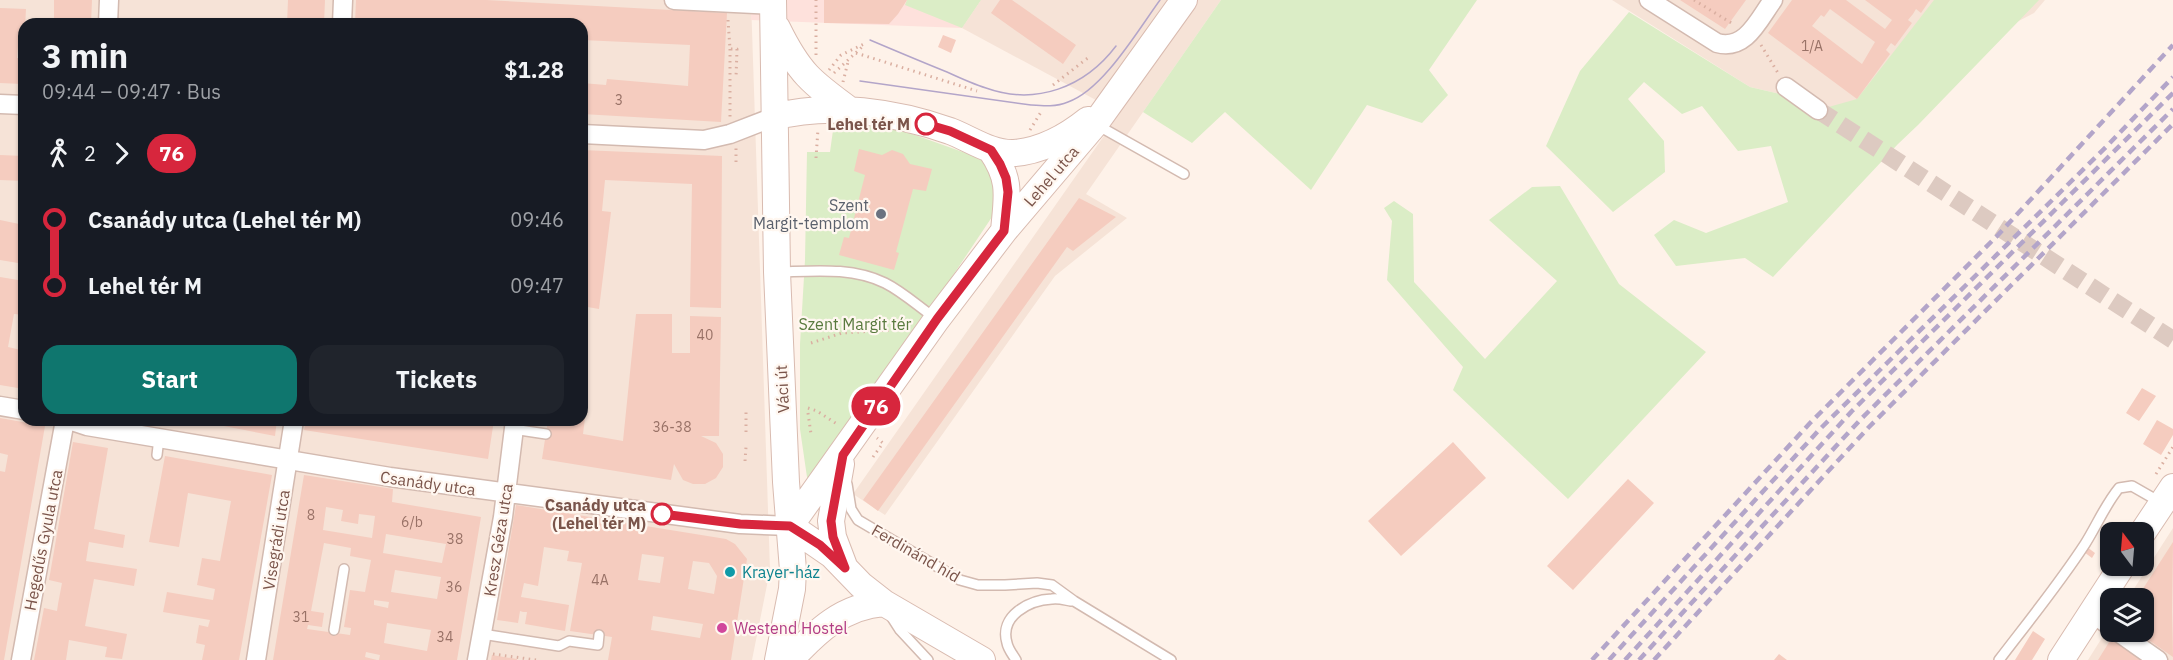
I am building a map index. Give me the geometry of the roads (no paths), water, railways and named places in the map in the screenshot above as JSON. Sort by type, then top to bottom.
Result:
[{"type":"main road","name":"Lehel utca","points":[[790,526],[937,319],[1004,231],[1095,124],[1184,0]]},
{"type":"main road","points":[[773,8],[791,57],[805,75],[846,100],[896,117],[950,131],[991,150],[1012,153],[1027,151],[1049,143],[1079,127],[1114,99]]},
{"type":"main road","name":"Váci út","points":[[773,8],[777,272],[792,589],[778,660]]},
{"type":"main road","points":[[774,117],[846,100]]},
{"type":"main road","points":[[991,150],[1006,178],[1008,192],[1004,231]]},
{"type":"main road","points":[[845,568],[833,537],[831,521],[848,447]]},
{"type":"main road","points":[[2150,522],[2168,495]]},
{"type":"main road","points":[[790,526],[820,545],[861,585],[884,603],[982,660]]},
{"type":"main road","points":[[790,660],[836,617],[861,606],[884,603]]},
{"type":"main road","points":[[2061,660],[2100,620]]},
{"type":"street","points":[[108,18],[110,0]]},
{"type":"street","points":[[342,18],[343,0]]},
{"type":"street","points":[[674,0],[773,8]]},
{"type":"street","points":[[1649,0],[1717,44],[1729,45],[1743,41],[1773,0]]},
{"type":"street","points":[[1786,87],[1818,110]]},
{"type":"street","points":[[0,104],[18,105]]},
{"type":"street","points":[[588,134],[704,140],[730,134],[774,117]]},
{"type":"street","points":[[0,406],[18,410]]},
{"type":"street","name":"Hegedűs Gyula utca","points":[[21,660],[66,426]]},
{"type":"street","name":"Csanády utca","points":[[87,426],[158,447],[289,461],[487,491],[740,524],[790,526]]},
{"type":"street","name":"Visegrádi utca","points":[[256,660],[293,426]]},
{"type":"street","name":"Kresz Géza utca","points":[[480,648],[506,492],[514,426]]},
{"type":"street","points":[[2132,642],[2158,660]]},
{"type":"lane","points":[[1095,124],[1184,174]]},
{"type":"lane","points":[[777,272],[840,271],[870,277],[887,284],[937,319]]},
{"type":"lane","points":[[518,426],[546,434]]},
{"type":"lane","name":"Ferdinánd híd","points":[[848,447],[849,499],[858,520],[960,580],[978,585],[1037,583],[1052,585],[1074,601],[1171,660]]},
{"type":"lane","points":[[1999,660],[2087,542],[2119,488],[2132,486],[2168,495]]},
{"type":"lane","points":[[334,630],[345,569]]},
{"type":"lane","points":[[1016,660],[1007,643],[1006,633],[1010,619],[1023,606],[1037,601],[1053,598],[1074,601]]},
{"type":"lane","points":[[884,603],[900,630],[928,660]]},
{"type":"lane","points":[[480,648],[559,646],[575,637],[598,645],[599,635]]},
{"type":"tunnel","points":[[1818,110],[2173,340]]},
{"type":"tram line","points":[[860,81],[1031,105],[1063,104],[1081,95],[1107,72],[1160,0]]},
{"type":"tram line","points":[[870,40],[981,86],[1005,93],[1023,95],[1058,89],[1074,82],[1090,72],[1116,46]]},
{"type":"railway","points":[[1592,660],[1810,423],[1998,235],[2173,45]]},
{"type":"railway","points":[[1609,660],[1820,429],[2106,147],[2173,77]]},
{"type":"railway","points":[[1625,660],[1852,411],[2173,93]]},
{"type":"railway","points":[[1639,660],[1861,419],[2173,109]]},
{"type":"railway","points":[[1654,660],[1869,427],[2173,124]]},
{"type":"place","name":"Lehel tér M","points":[[926,124]]},
{"type":"place","name":"Szent Margit-templom","points":[[881,214]]},
{"type":"place","name":"Csanády utca (Lehel tér M)","points":[[662,514]]},
{"type":"place","name":"Krayer-ház","points":[[730,572]]},
{"type":"place","name":"Westend Hostel","points":[[722,628]]},
{"type":"park label","name":"Szent Margit tér","points":[[855,324]]}]
